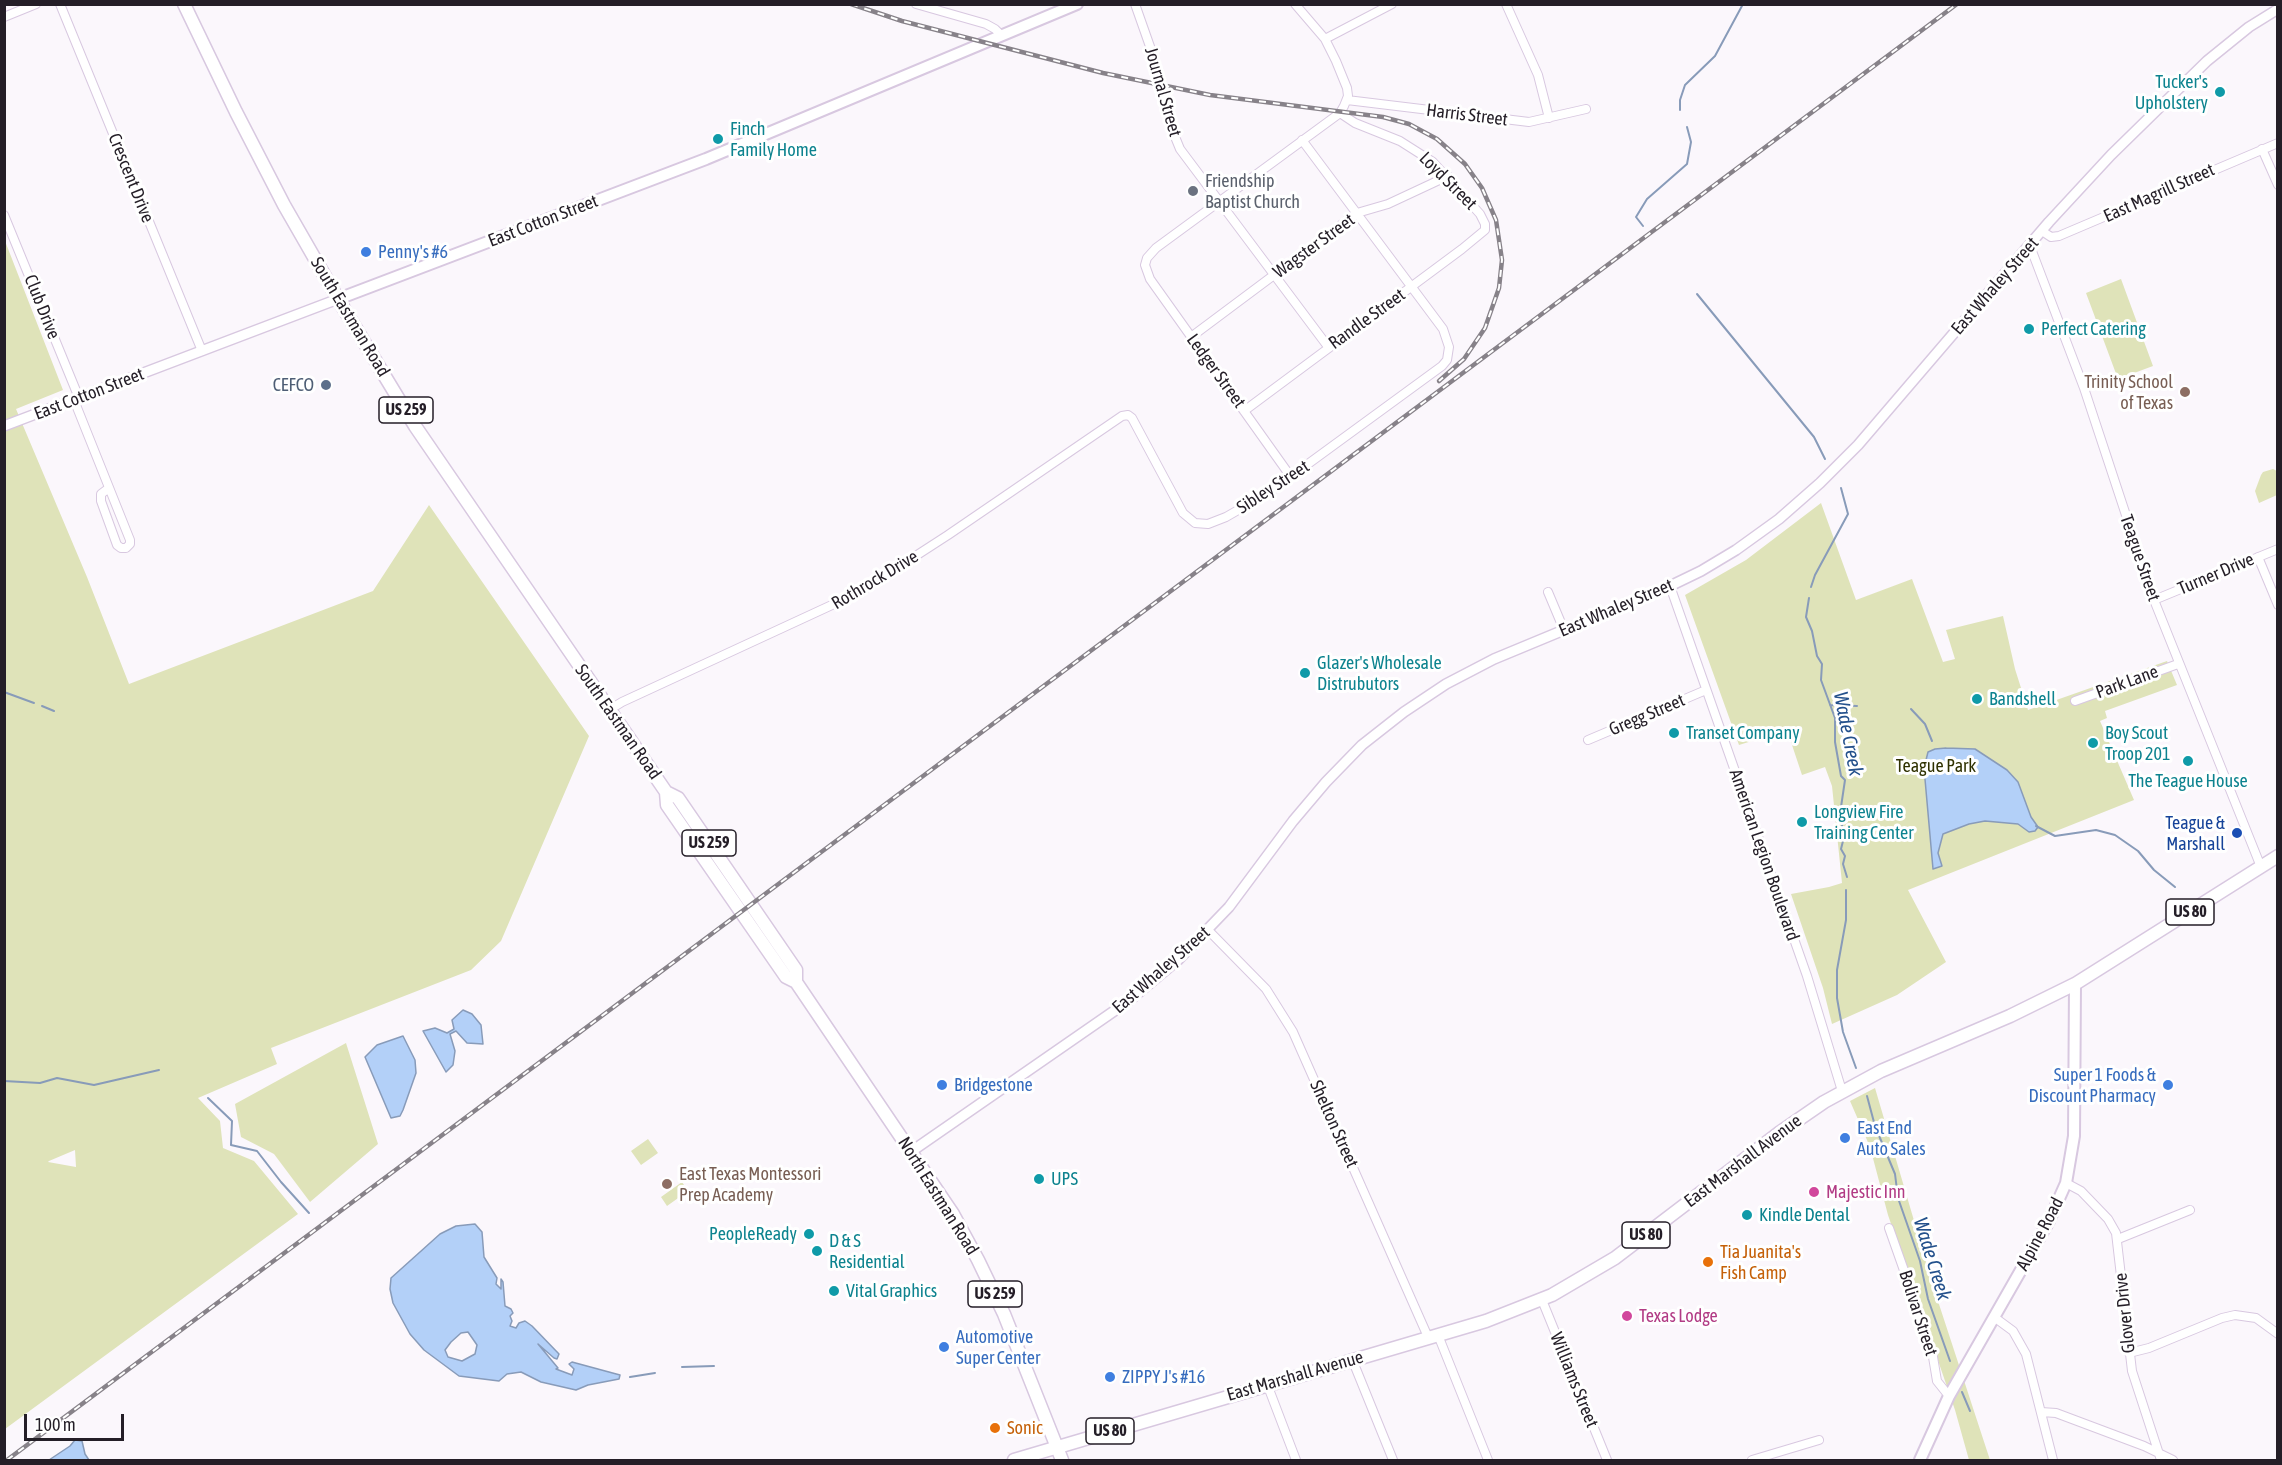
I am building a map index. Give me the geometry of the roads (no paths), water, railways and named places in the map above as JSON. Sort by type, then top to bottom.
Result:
[{"type":"main road","name":"South Eastman Road","points":[[184,4],[252,143],[338,299],[432,451],[666,792],[678,798],[746,908]]},
{"type":"main road","name":"East Cotton Street","points":[[338,299],[684,168],[1077,4]]},
{"type":"main road","name":"East Marshall Avenue","points":[[1014,1461],[1498,1317],[1542,1300],[1581,1280],[1615,1258],[1787,1126],[1842,1091],[1881,1071],[2010,1016],[2076,984],[2277,856]]},
{"type":"main road","name":"North Eastman Road","points":[[746,908],[796,970],[796,981],[953,1214],[1010,1327],[1062,1461]]},
{"type":"main road","name":"Alpine Road","points":[[1920,1461],[1948,1396],[2049,1221],[2066,1183],[2074,1136],[2076,984]]},
{"type":"street","points":[[4,17],[36,4]]},
{"type":"street","name":"Crescent Drive","points":[[60,4],[202,351]]},
{"type":"street","points":[[916,4],[986,24],[1001,35]]},
{"type":"street","name":"Journal Street","points":[[1134,4],[1154,55],[1174,136],[1183,153],[1329,348]]},
{"type":"street","points":[[1218,202],[1340,113],[1347,100],[1347,88],[1325,39],[1294,4]]},
{"type":"street","points":[[1325,39],[1392,4]]},
{"type":"street","points":[[1506,4],[1540,79],[1549,118]]},
{"type":"street","name":"East Whaley Street","points":[[912,1151],[1130,1000],[1178,960],[1236,899],[1309,801],[1349,758],[1411,707],[1446,684],[1494,659],[1701,571],[1750,541],[1820,483],[1863,439],[2042,231],[2111,155],[2196,71],[2238,35],[2277,9]]},
{"type":"street","name":"Harris Street","points":[[1347,100],[1529,122],[1586,109]]},
{"type":"street","name":"Loyd Street","points":[[1340,113],[1350,121],[1400,141],[1418,151],[1448,176],[1480,214],[1485,224]]},
{"type":"street","points":[[1302,140],[1411,287]]},
{"type":"street","name":"East Magrill Street","points":[[2042,231],[2051,237],[2059,236],[2277,143]]},
{"type":"street","points":[[2262,149],[2277,185]]},
{"type":"street","name":"Wagster Street","points":[[1191,336],[1357,213],[1388,204],[1448,176]]},
{"type":"street","name":"Ledger Street","points":[[1218,202],[1156,248],[1145,263],[1145,270],[1291,477]]},
{"type":"street","name":"Club Drive","points":[[4,215],[130,540],[128,547],[123,549],[117,544],[101,501],[100,494],[109,488]]},
{"type":"street","name":"Randle Street","points":[[1244,411],[1480,235],[1485,230],[1485,224]]},
{"type":"street","name":"Teague Street","points":[[2030,246],[2081,379],[2154,600],[2261,867]]},
{"type":"street","name":"Sibley Street","points":[[1122,416],[1128,415],[1132,418],[1180,509],[1189,519],[1198,524],[1208,524],[1226,517],[1261,498],[1291,477],[1445,363],[1449,352],[1445,333],[1411,287]]},
{"type":"street","name":"East Cotton Street","points":[[4,426],[338,299]]},
{"type":"street","name":"Rothrock Drive","points":[[609,710],[850,598],[948,536],[1122,416]]},
{"type":"street","name":"Turner Drive","points":[[2154,600],[2277,549]]},
{"type":"street","points":[[2258,557],[2277,605]]},
{"type":"street","name":"American Legion Boulevard","points":[[1670,586],[1807,976],[1842,1091]]},
{"type":"street","points":[[1548,592],[1564,630]]},
{"type":"street","name":"Park Lane","points":[[2075,701],[2178,664]]},
{"type":"street","name":"Gregg Street","points":[[1588,740],[1706,690]]},
{"type":"street","name":"Shelton Street","points":[[1209,930],[1266,989],[1293,1032],[1488,1461]]},
{"type":"street","name":"Glover Drive","points":[[2066,1183],[2080,1191],[2115,1229],[2118,1239],[2128,1353],[2135,1384],[2160,1457]]},
{"type":"street","points":[[2118,1239],[2190,1210]]},
{"type":"street","name":"Bolivar Street","points":[[1889,1228],[1933,1357],[1936,1381],[1948,1396]]},
{"type":"street","name":"Williams Street","points":[[1542,1300],[1607,1461]]},
{"type":"street","points":[[2128,1353],[2149,1348],[2222,1318],[2240,1315],[2259,1319],[2277,1334]]},
{"type":"street","points":[[1994,1317],[2010,1328],[2025,1350],[2053,1461]]},
{"type":"street","points":[[1353,1359],[1394,1461]]},
{"type":"street","points":[[1267,1384],[1296,1461]]},
{"type":"street","points":[[2041,1412],[2056,1413],[2173,1461]]},
{"type":"street","points":[[1752,1461],[1819,1440]]},
{"type":"water","points":[[1946,748],[1975,749],[2007,770],[2018,782],[2031,817],[2038,827],[2035,831],[2029,832],[2018,824],[1985,821],[1969,824],[1943,834],[1938,853],[1942,866],[1933,869],[1924,768],[1928,752]]},
{"type":"water","points":[[463,1010],[472,1014],[481,1025],[483,1044],[467,1043],[456,1031],[450,1034],[455,1051],[453,1065],[446,1072],[423,1031],[435,1028],[447,1033],[454,1029],[452,1020]]},
{"type":"water","points":[[403,1036],[415,1060],[416,1073],[400,1116],[391,1118],[365,1057],[377,1045]]},
{"type":"water","points":[[475,1224],[482,1232],[484,1257],[497,1278],[496,1284],[501,1289],[501,1279],[503,1282],[505,1306],[513,1313],[510,1316],[512,1321],[510,1326],[516,1328],[519,1323],[525,1321],[532,1326],[559,1354],[557,1359],[554,1358],[538,1344],[558,1368],[556,1369],[572,1375],[574,1369],[569,1364],[572,1362],[620,1375],[619,1379],[588,1385],[576,1390],[541,1382],[521,1372],[507,1374],[499,1381],[459,1376],[424,1350],[410,1334],[393,1303],[390,1289],[391,1278],[440,1234],[456,1226]],"holes":[[[468,1332],[477,1345],[475,1354],[462,1361],[448,1357],[445,1350],[461,1333]]]},
{"type":"water","points":[[75,1440],[82,1441],[89,1460],[49,1460],[70,1446]]},
{"type":"waterway","name":"Wade Creek","points":[[1680,110],[1680,100],[1685,85],[1715,56],[1743,4]]},
{"type":"waterway","name":"Wade Creek","points":[[1643,226],[1636,217],[1647,199],[1687,164],[1691,142],[1687,127]]},
{"type":"waterway","name":"Wade Creek","points":[[1697,294],[1814,437],[1825,459]]},
{"type":"waterway","name":"Wade Creek","points":[[1811,587],[1815,575],[1848,514],[1841,488]]},
{"type":"waterway","name":"Wade Creek","points":[[1809,598],[1806,617],[1812,631],[1817,656],[1822,664],[1821,680],[1835,718],[1835,742],[1841,776],[1845,780],[1841,807],[1843,841],[1841,849],[1845,856],[1843,864],[1847,877]]},
{"type":"waterway","points":[[4,692],[34,703]]},
{"type":"waterway","points":[[1830,705],[1857,706]]},
{"type":"waterway","points":[[42,706],[54,711]]},
{"type":"waterway","points":[[1911,709],[1925,724],[1932,741]]},
{"type":"waterway","points":[[2036,826],[2055,836],[2096,830],[2115,835],[2138,851],[2154,870],[2175,887]]},
{"type":"waterway","name":"Wade Creek","points":[[1846,890],[1846,920],[1837,970],[1837,998],[1843,1032],[1856,1068]]},
{"type":"waterway","points":[[4,1081],[40,1083],[57,1078],[94,1085],[159,1070]]},
{"type":"waterway","name":"Wade Creek","points":[[1867,1096],[1875,1126],[1895,1174],[1898,1198],[1920,1261],[1928,1299],[1950,1361]]},
{"type":"waterway","points":[[208,1098],[232,1121],[231,1145],[257,1151],[309,1213]]},
{"type":"waterway","points":[[682,1367],[714,1366]]},
{"type":"waterway","points":[[630,1377],[655,1373]]},
{"type":"waterway","name":"Wade Creek","points":[[1962,1392],[1970,1411]]},
{"type":"railway","points":[[851,4],[902,21],[1103,73],[1210,95],[1383,117],[1409,124],[1437,139],[1465,164],[1482,188],[1496,220],[1502,260],[1499,288],[1485,328],[1464,359],[1439,381]]},
{"type":"railway","points":[[7,1460],[1957,4]]},
{"type":"place","name":"Tucker's Upholstery","points":[[2220,92]]},
{"type":"place","name":"Finch Family Home","points":[[718,139]]},
{"type":"place","name":"Friendship Baptist Church","points":[[1193,191]]},
{"type":"place","name":"Penny's #6","points":[[366,252]]},
{"type":"place","name":"Perfect Catering","points":[[2029,329]]},
{"type":"place","name":"CEFCO","points":[[326,385]]},
{"type":"place","name":"Trinity School of Texas","points":[[2185,392]]},
{"type":"place","name":"Glazer's Wholesale Distrubutors","points":[[1305,673]]},
{"type":"place","name":"Bandshell","points":[[1977,699]]},
{"type":"place","name":"Transet Company","points":[[1674,733]]},
{"type":"place","name":"Boy Scout Troop 201","points":[[2093,743]]},
{"type":"place","name":"The Teague House","points":[[2188,761]]},
{"type":"place","name":"Longview Fire Training Center","points":[[1802,822]]},
{"type":"place","name":"Teague & Marshall","points":[[2237,833]]},
{"type":"place","name":"Bridgestone","points":[[942,1085]]},
{"type":"place","name":"Super 1 Foods & Discount Pharmacy","points":[[2168,1085]]},
{"type":"place","name":"East End Auto Sales","points":[[1845,1138]]},
{"type":"place","name":"UPS","points":[[1039,1179]]},
{"type":"place","name":"East Texas Montessori Prep Academy","points":[[667,1184]]},
{"type":"place","name":"Majestic Inn","points":[[1814,1192]]},
{"type":"place","name":"Kindle Dental","points":[[1747,1215]]},
{"type":"place","name":"PeopleReady","points":[[809,1234]]},
{"type":"place","name":"D & S Residential","points":[[817,1251]]},
{"type":"place","name":"Tia Juanita's Fish Camp","points":[[1708,1262]]},
{"type":"place","name":"Vital Graphics","points":[[834,1291]]},
{"type":"place","name":"Texas Lodge","points":[[1627,1316]]},
{"type":"place","name":"Automotive Super Center","points":[[944,1347]]},
{"type":"place","name":"ZIPPY J's #16","points":[[1110,1377]]},
{"type":"place","name":"Sonic","points":[[995,1428]]},
{"type":"park label","name":"Teague Park","points":[[1936,766]]}]
